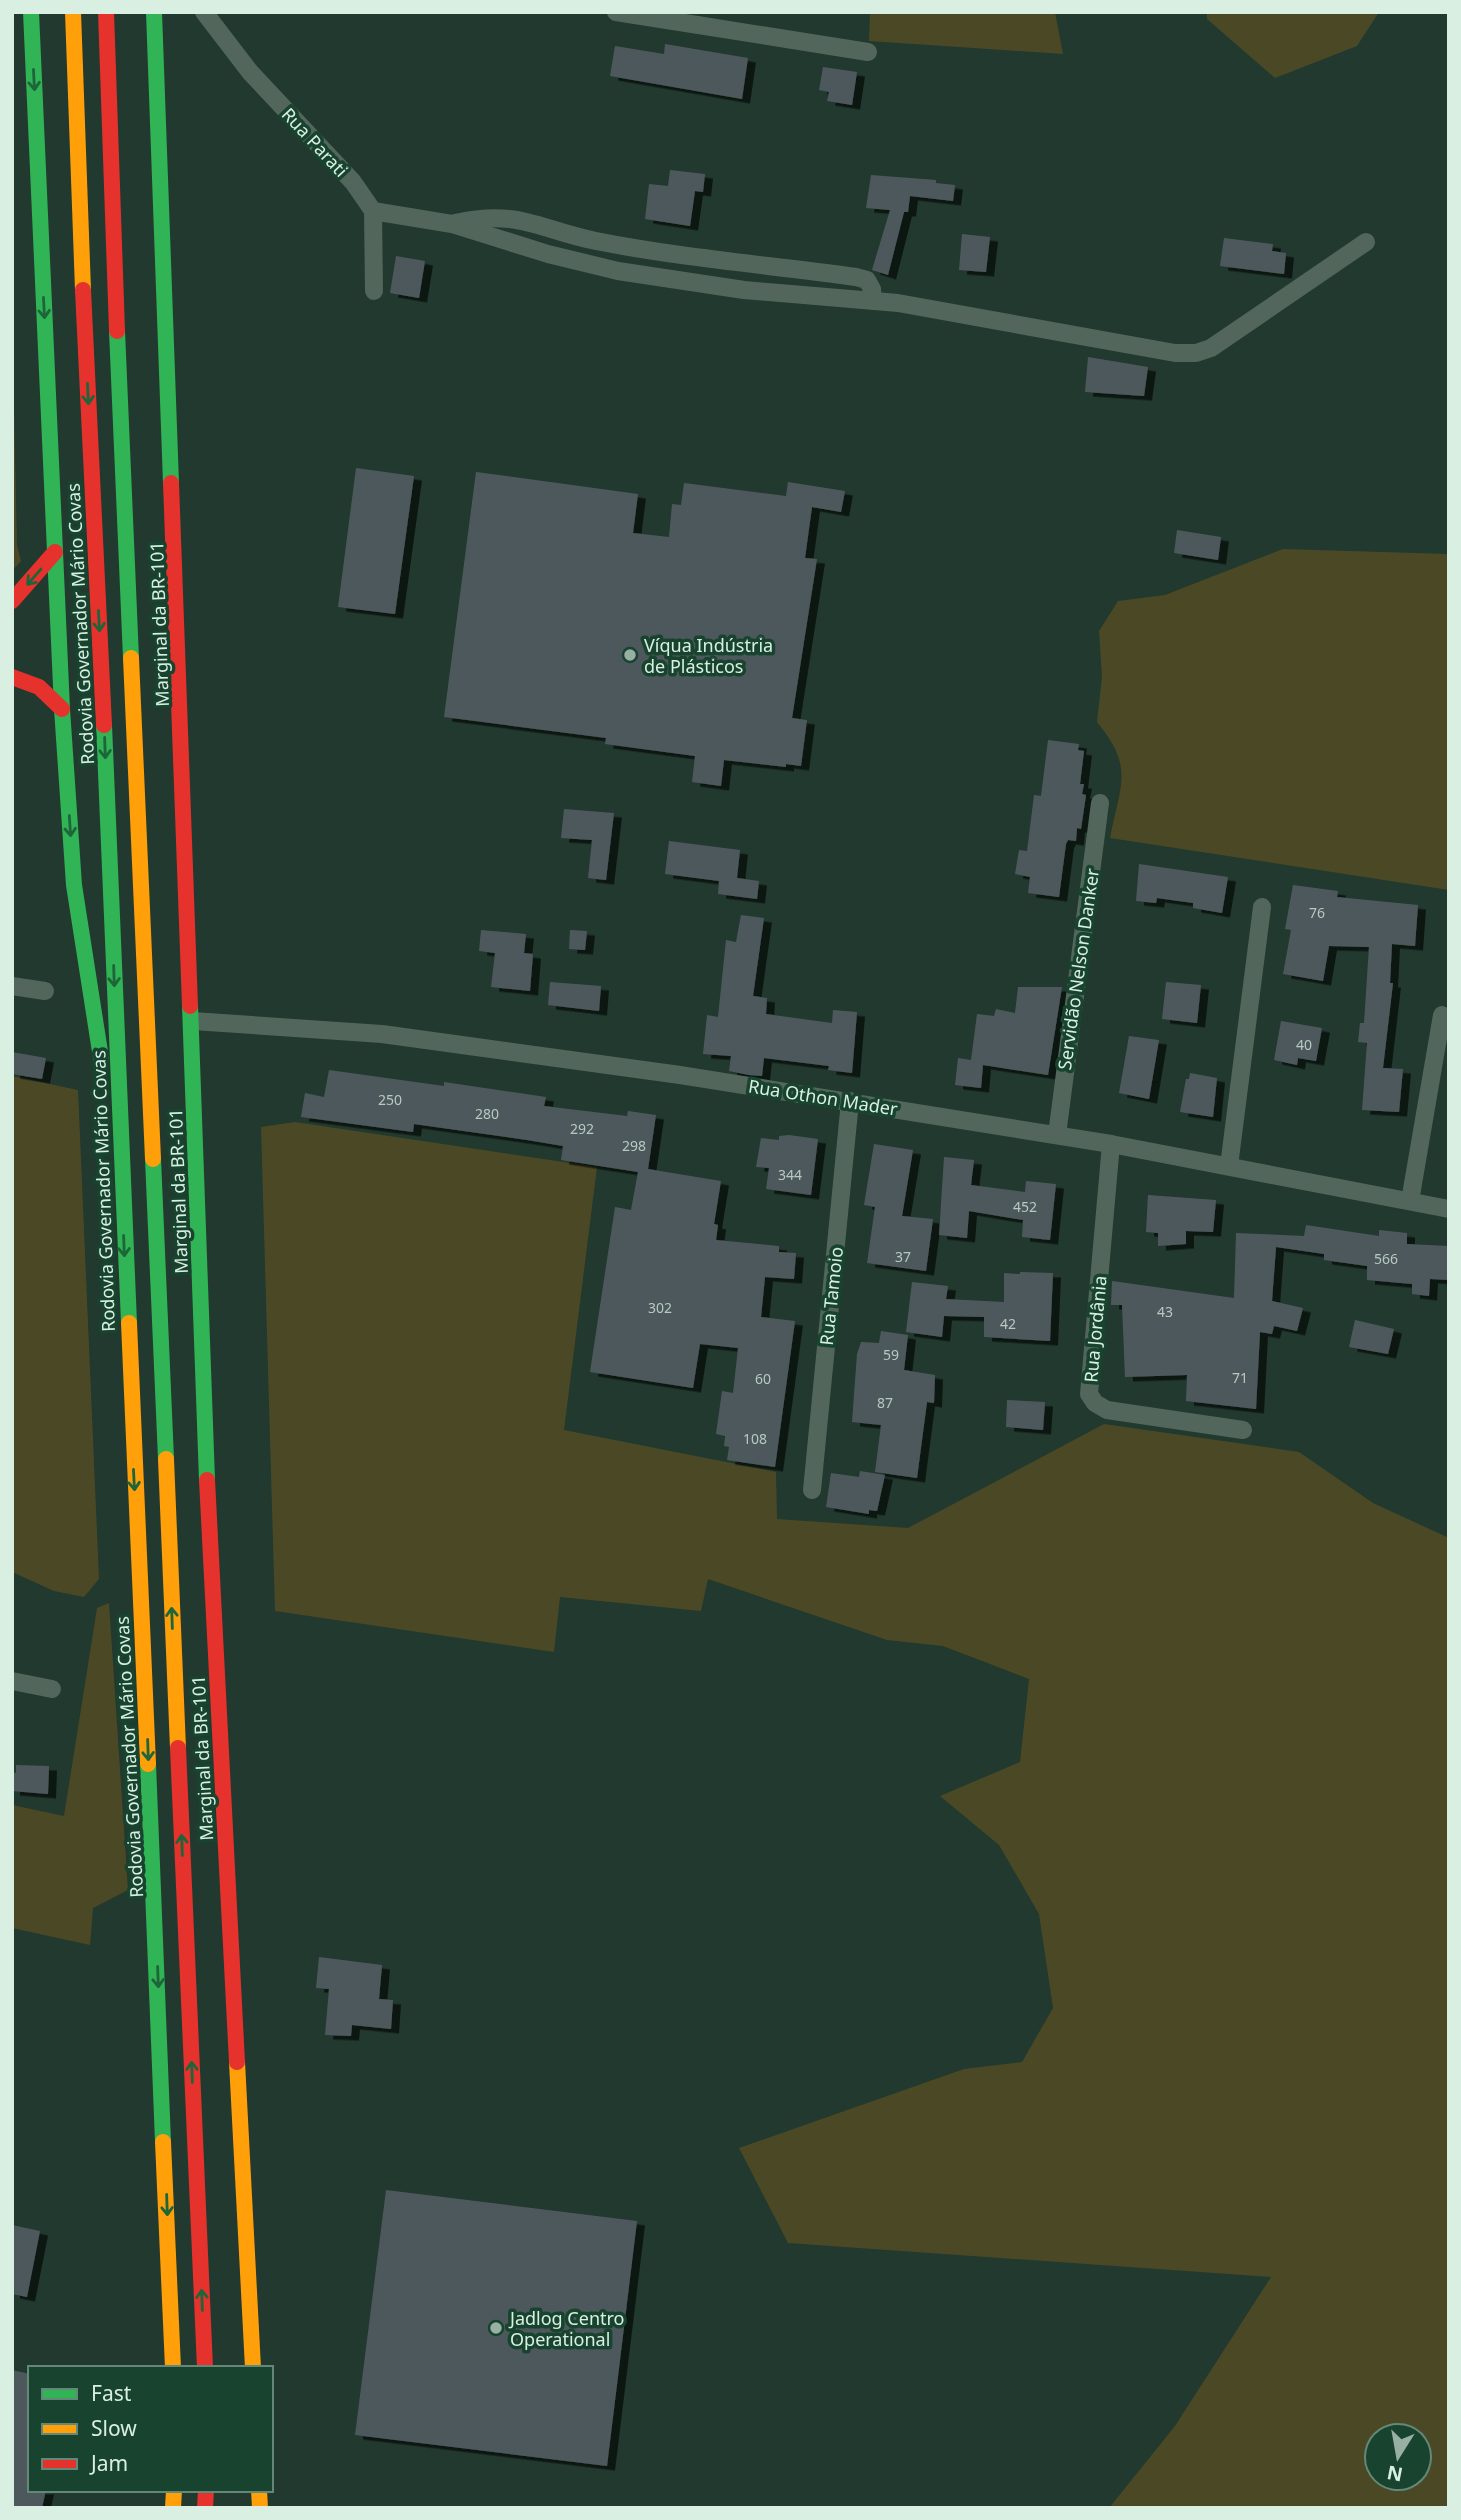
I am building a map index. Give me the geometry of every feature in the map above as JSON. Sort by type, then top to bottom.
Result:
[{"type":"main road","points":[[31,12],[62,709],[74,885],[83,955],[122,1177]]},
{"type":"main road","name":"Rodovia Governador Mário Covas","points":[[73,12],[173,2366]]},
{"type":"main road","points":[[106,12],[117,328],[205,2366]]},
{"type":"main road","name":"Marginal da BR-101","points":[[154,12],[193,1021],[206,1463],[253,2366]]},
{"type":"main road","points":[[12,601],[55,552]]},
{"type":"main road","points":[[12,677],[39,687],[62,709]]},
{"type":"street","name":"Rua Parati","points":[[204,12],[250,72],[353,182],[373,211]]},
{"type":"street","points":[[616,12],[868,52]]},
{"type":"street","points":[[374,291],[373,211],[452,223],[548,254],[618,271],[744,290],[911,305],[1175,354],[1211,348],[1366,242]]},
{"type":"street","points":[[452,223],[497,217],[523,218],[595,240],[856,277],[867,280],[873,301]]},
{"type":"street","name":"Servidão Nelson Danker","points":[[1057,1135],[1100,803]]},
{"type":"street","points":[[1230,1166],[1262,907]]},
{"type":"street","points":[[12,986],[45,991]]},
{"type":"street","points":[[1410,1201],[1442,1015]]},
{"type":"street","name":"Rua Othon Mader","points":[[193,1021],[382,1034],[850,1101],[1111,1144],[1449,1209]]},
{"type":"street","name":"Rua Tamoio","points":[[812,1490],[850,1101]]},
{"type":"street","name":"Rua Jordânia","points":[[1111,1144],[1090,1394],[1094,1403],[1107,1410],[1243,1430]]},
{"type":"street","points":[[12,1681],[52,1689]]},
{"type":"shaded area","points":[[870,12],[1055,12],[1063,54],[869,41]]},
{"type":"shaded area","points":[[1207,12],[1379,12],[1357,46],[1275,78],[1207,19]]},
{"type":"shaded area","points":[[12,311],[17,545],[21,561],[12,571]]},
{"type":"shaded area","points":[[1283,549],[1449,554],[1449,890],[1110,838],[1122,777],[1116,752],[1097,722],[1102,677],[1099,631],[1118,601],[1165,595]]},
{"type":"shaded area","points":[[12,1076],[78,1090],[99,1579],[84,1597],[54,1591],[12,1572]]},
{"type":"shaded area","points":[[295,1122],[597,1167],[564,1430],[776,1472],[777,1519],[908,1528],[1104,1424],[1299,1452],[1373,1503],[1449,1538],[1449,2508],[1109,2508],[1175,2426],[1271,2277],[788,2243],[739,2148],[964,2069],[1022,2062],[1053,2008],[1039,1914],[999,1845],[940,1796],[1020,1762],[1029,1679],[943,1646],[887,1640],[708,1579],[701,1611],[560,1597],[554,1652],[275,1611],[261,1127]]},
{"type":"shaded area","points":[[109,1603],[128,1890],[93,1908],[90,1945],[12,1928],[12,1805],[64,1816],[97,1608]]},
{"type":"building","points":[[665,44],[748,58],[742,99],[610,76],[615,46],[664,54]]},
{"type":"building","points":[[823,67],[857,72],[852,105],[827,101],[829,92],[819,90]]},
{"type":"building","points":[[670,170],[705,174],[703,192],[695,191],[690,226],[645,219],[649,184],[668,186]]},
{"type":"building","points":[[871,175],[936,180],[936,183],[955,185],[953,201],[910,196],[908,212],[904,212],[888,275],[872,270],[890,210],[866,208]]},
{"type":"building","points":[[962,234],[990,237],[986,272],[959,270]]},
{"type":"building","points":[[1224,238],[1273,244],[1272,251],[1286,253],[1284,274],[1220,266]]},
{"type":"building","points":[[396,256],[425,261],[419,298],[390,293]]},
{"type":"building","points":[[1088,357],[1148,367],[1144,396],[1085,392]]},
{"type":"building","points":[[356,468],[414,476],[395,614],[338,607]]},
{"type":"building","name":"Víqua Indústria de Plásticos","points":[[476,472],[638,494],[633,533],[669,537],[672,504],[681,505],[684,483],[786,496],[788,482],[845,491],[841,512],[812,507],[805,558],[817,559],[792,718],[807,720],[801,766],[786,764],[786,767],[724,760],[721,786],[692,782],[695,756],[605,744],[606,738],[444,717]]},
{"type":"building","points":[[1177,530],[1221,537],[1218,560],[1174,553]]},
{"type":"building","points":[[1048,740],[1079,744],[1078,750],[1084,751],[1080,784],[1084,784],[1082,794],[1086,795],[1081,829],[1077,828],[1076,841],[1068,840],[1066,844],[1059,897],[1028,893],[1030,877],[1015,874],[1019,850],[1027,851],[1034,795],[1041,796]]},
{"type":"building","points":[[564,809],[614,813],[606,880],[588,878],[592,840],[561,838]]},
{"type":"building","points":[[669,841],[740,850],[737,878],[759,881],[757,899],[718,894],[719,881],[665,874]]},
{"type":"building","points":[[1139,864],[1228,877],[1222,913],[1193,908],[1193,903],[1157,898],[1156,903],[1136,901]]},
{"type":"building","points":[[1293,885],[1338,891],[1337,897],[1418,905],[1415,946],[1392,944],[1390,983],[1393,983],[1383,1068],[1403,1069],[1399,1112],[1362,1110],[1367,1043],[1358,1042],[1360,1023],[1364,1023],[1369,947],[1329,946],[1323,981],[1283,974],[1291,930],[1285,929]]},
{"type":"building","points":[[741,915],[764,918],[753,996],[767,998],[766,1014],[832,1023],[833,1010],[857,1012],[852,1073],[828,1070],[829,1066],[764,1058],[762,1076],[749,1075],[729,1071],[731,1056],[703,1054],[707,1015],[718,1017],[726,940],[736,942]]},
{"type":"building","points":[[481,930],[526,934],[524,953],[533,954],[530,991],[491,987],[495,953],[479,951]]},
{"type":"building","points":[[570,930],[587,931],[585,950],[569,949]]},
{"type":"building","points":[[550,982],[601,986],[599,1011],[548,1005]]},
{"type":"building","points":[[1166,982],[1201,985],[1197,1023],[1162,1019]]},
{"type":"building","points":[[1018,987],[1062,987],[1048,1075],[983,1065],[981,1088],[955,1085],[958,1058],[971,1060],[977,1014],[994,1016],[996,1009],[1015,1013]]},
{"type":"building","points":[[1281,1021],[1322,1028],[1316,1061],[1298,1058],[1297,1065],[1274,1060]]},
{"type":"building","points":[[1129,1036],[1159,1040],[1149,1099],[1119,1093]]},
{"type":"building","points":[[12,1052],[46,1058],[42,1079],[12,1074]]},
{"type":"building","points":[[329,1070],[444,1086],[444,1082],[546,1097],[544,1106],[627,1116],[628,1111],[656,1115],[648,1169],[721,1181],[714,1224],[718,1225],[716,1240],[779,1246],[779,1252],[796,1253],[794,1279],[765,1277],[761,1317],[795,1321],[775,1467],[727,1460],[729,1447],[724,1446],[725,1436],[716,1434],[722,1391],[733,1393],[738,1348],[700,1344],[693,1388],[590,1372],[615,1207],[631,1210],[638,1172],[561,1160],[563,1146],[527,1140],[414,1124],[413,1132],[301,1117],[305,1093],[324,1097]]},
{"type":"building","points":[[1190,1073],[1217,1078],[1213,1117],[1180,1112],[1186,1079],[1189,1079]]},
{"type":"building","points":[[779,1136],[818,1139],[811,1195],[766,1189],[769,1168],[756,1167],[761,1138],[779,1140]]},
{"type":"building","points":[[874,1144],[913,1150],[902,1216],[933,1219],[926,1271],[867,1263],[875,1207],[864,1205]]},
{"type":"building","points":[[944,1157],[974,1160],[971,1185],[1025,1192],[1026,1181],[1056,1184],[1050,1240],[1022,1237],[1023,1220],[969,1211],[967,1238],[939,1235]]},
{"type":"building","points":[[1148,1195],[1216,1200],[1213,1232],[1186,1231],[1186,1244],[1158,1246],[1158,1233],[1146,1232]]},
{"type":"building","points":[[1306,1225],[1379,1236],[1379,1230],[1407,1233],[1407,1244],[1449,1246],[1449,1280],[1430,1279],[1429,1296],[1412,1294],[1412,1284],[1367,1280],[1367,1266],[1324,1260],[1324,1254],[1276,1247],[1272,1301],[1303,1308],[1297,1331],[1274,1326],[1272,1334],[1260,1332],[1256,1409],[1186,1401],[1187,1375],[1125,1377],[1122,1305],[1111,1305],[1112,1281],[1234,1298],[1236,1233],[1304,1236]]},
{"type":"building","points":[[1004,1273],[1053,1273],[1050,1341],[984,1337],[984,1317],[944,1316],[942,1337],[906,1332],[912,1282],[948,1286],[946,1299],[1004,1302]]},
{"type":"building","points":[[1355,1320],[1394,1329],[1388,1354],[1349,1347]]},
{"type":"building","points":[[881,1331],[908,1335],[904,1370],[935,1375],[934,1403],[927,1402],[917,1478],[875,1472],[881,1425],[852,1422],[857,1354],[861,1342],[879,1343]]},
{"type":"building","points":[[1007,1400],[1045,1402],[1043,1430],[1006,1427]]},
{"type":"building","points":[[860,1471],[885,1475],[877,1511],[869,1510],[869,1514],[826,1507],[831,1473],[859,1477]]},
{"type":"building","points":[[16,1765],[49,1766],[48,1794],[12,1791],[12,1772],[16,1773]]},
{"type":"building","points":[[319,1957],[382,1965],[379,1999],[393,2000],[391,2029],[352,2025],[351,2036],[325,2035],[329,1989],[316,1988]]},
{"type":"building","name":"Jadlog Centro Operational","points":[[386,2190],[637,2221],[607,2466],[355,2435]]},
{"type":"building","points":[[12,2225],[40,2231],[27,2297],[12,2294]]},
{"type":"building","points":[[12,2370],[28,2374],[28,2492],[46,2492],[42,2508],[12,2508]]},
{"type":"traffic: fast","points":[[31,12],[62,709]]},
{"type":"traffic: fast","points":[[154,12],[171,483]]},
{"type":"traffic: fast","points":[[117,331],[131,658]]},
{"type":"traffic: fast","points":[[62,709],[74,885],[101,1058]]},
{"type":"traffic: fast","points":[[104,725],[129,1323]]},
{"type":"traffic: fast","points":[[190,1006],[207,1480]]},
{"type":"traffic: fast","points":[[153,1159],[166,1459]]},
{"type":"traffic: fast","points":[[148,1764],[163,2142]]},
{"type":"traffic: slow","points":[[73,12],[83,290]]},
{"type":"traffic: slow","points":[[131,658],[153,1159]]},
{"type":"traffic: slow","points":[[129,1323],[148,1764]]},
{"type":"traffic: slow","points":[[166,1459],[178,1748]]},
{"type":"traffic: slow","points":[[237,2062],[253,2366]]},
{"type":"traffic: slow","points":[[163,2142],[173,2366]]},
{"type":"traffic: slow","points":[[173,2508],[174,2492]]},
{"type":"traffic: slow","points":[[259,2492],[260,2508]]},
{"type":"traffic: jam","points":[[106,12],[117,331]]},
{"type":"traffic: jam","points":[[83,290],[104,725]]},
{"type":"traffic: jam","points":[[171,483],[190,1006]]},
{"type":"traffic: jam","points":[[12,601],[55,552]]},
{"type":"traffic: jam","points":[[12,677],[39,687],[62,709]]},
{"type":"traffic: jam","points":[[207,1480],[237,2062]]},
{"type":"traffic: jam","points":[[178,1748],[205,2366]]},
{"type":"traffic: jam","points":[[205,2508],[206,2492]]},
{"type":"place","name":"Víqua Indústria de Plásticos","points":[[630,655]]},
{"type":"place","name":"Jadlog Centro Operational","points":[[496,2328]]}]
